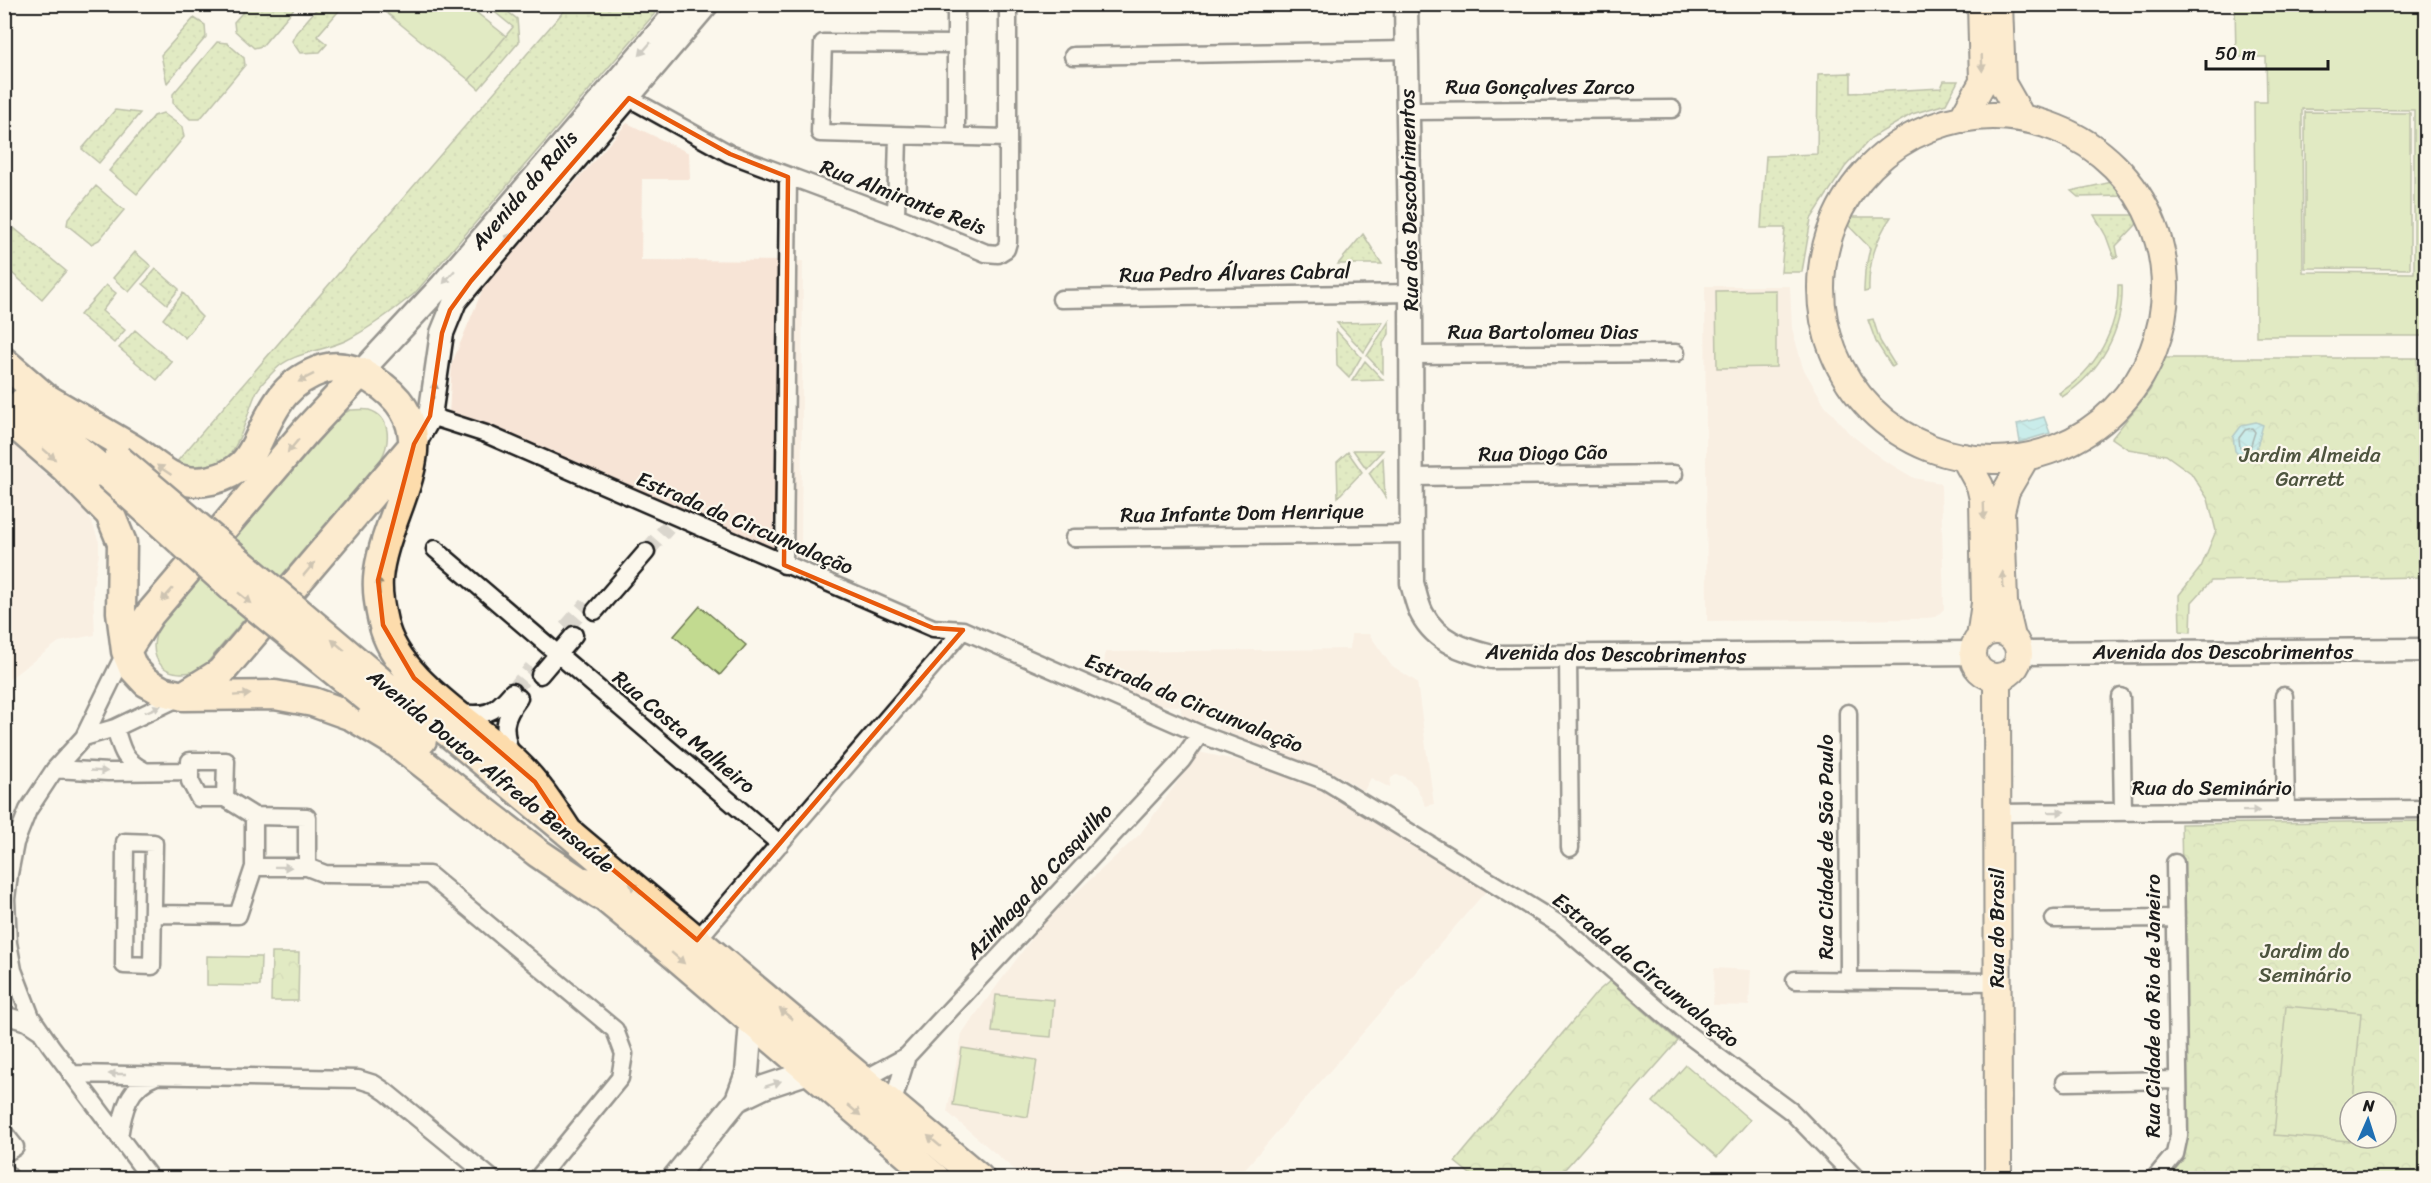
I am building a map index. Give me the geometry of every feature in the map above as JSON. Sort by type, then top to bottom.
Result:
[{"type":"highway","name":"Avenida Doutor Alfredo Bensaúde","points":[[4,362],[44,397],[113,467]]},
{"type":"highway","points":[[44,397],[138,452],[178,479],[199,482],[226,476],[242,465],[255,447],[278,400],[296,383],[325,369],[341,368],[361,372],[391,393],[410,416],[414,444],[408,476],[385,546],[378,580],[383,625],[398,657],[414,678],[512,759],[535,782],[568,832]]},
{"type":"highway","points":[[126,651],[150,614],[306,431],[361,372]]},
{"type":"highway","name":"Avenida Doutor Alfredo Bensaúde","points":[[4,388],[113,467],[376,691],[441,756],[600,895],[670,951],[935,1179]]},
{"type":"highway","points":[[4,415],[65,468],[110,514],[122,543],[121,612],[126,651],[133,668],[146,682],[162,691],[183,696],[276,695],[313,702],[352,716],[397,743],[538,854],[600,895]]},
{"type":"highway","points":[[183,696],[220,674],[414,444]]},
{"type":"highway","name":"Avenida Doutor Alfredo Bensaúde","points":[[376,691],[449,733],[698,940],[979,1179]]},
{"type":"main road","points":[[1962,119],[1983,82],[1981,4]]},
{"type":"main road","points":[[1999,4],[2002,83],[2022,118]]},
{"type":"main road","points":[[1992,116],[2022,118],[2053,126],[2073,135],[2099,152],[2122,173],[2140,197],[2155,226],[2165,266],[2165,308],[2156,348],[2142,376],[2124,401],[2101,423],[2056,449],[2026,457],[1995,460],[1964,457],[1933,450],[1896,431],[1865,403],[1852,387],[1832,350],[1822,310],[1821,268],[1831,228],[1846,199],[1863,175],[1886,153],[1931,127],[1962,119],[1992,116]]},
{"type":"main road","points":[[1964,457],[1980,486],[1983,499],[1985,603],[1976,663],[1983,672],[1997,676],[2011,671],[2017,663],[2016,645],[2004,603],[2001,511],[2006,491],[2026,457]]},
{"type":"main road","points":[[1977,645],[1993,631],[2000,631],[2016,645]]},
{"type":"main road","name":"Rua do Brasil","points":[[1997,676],[1998,1179]]},
{"type":"street","name":"Avenida do Ralis","points":[[361,372],[442,285],[683,4]]},
{"type":"street","name":"Avenida do Ralis","points":[[430,416],[442,333],[455,301],[707,4]]},
{"type":"street","points":[[956,4],[956,137]]},
{"type":"street","name":"Rua Almirante Reis","points":[[629,98],[730,154],[896,216],[986,253],[998,254],[1006,249],[1008,242],[1008,4]]},
{"type":"street","name":"Rua dos Descobrimentos","points":[[1406,4],[1411,396]]},
{"type":"street","points":[[956,44],[823,43],[820,133],[1007,138]]},
{"type":"street","points":[[1073,56],[1407,50]]},
{"type":"street","name":"Rua Gonçalves Zarco","points":[[1408,111],[1672,109]]},
{"type":"street","points":[[896,216],[898,136]]},
{"type":"street","points":[[784,565],[788,177]]},
{"type":"street","name":"Rua Pedro Álvares Cabral","points":[[1061,299],[1411,293]]},
{"type":"street","name":"Rua Bartolomeu Dias","points":[[1411,355],[1676,353]]},
{"type":"street","name":"Avenida dos Descobrimentos","points":[[1411,396],[1412,583],[1422,615],[1438,634],[1459,649],[1492,657],[1568,657],[1977,645]]},
{"type":"street","points":[[414,444],[430,416]]},
{"type":"street","name":"Estrada da Circunvalação","points":[[430,416],[486,434],[667,520],[784,565],[933,628],[963,630],[1200,734],[1326,781],[1562,926],[1682,1030],[1792,1112],[1856,1179]]},
{"type":"street","name":"Rua Diogo Cão","points":[[1412,477],[1674,474]]},
{"type":"street","name":"Rua Infante Dom Henrique","points":[[1074,538],[1412,534]]},
{"type":"street","name":"Rua Costa Malheiro","points":[[435,549],[780,844]]},
{"type":"street","points":[[591,607],[641,550]]},
{"type":"street","points":[[698,940],[963,630]]},
{"type":"street","points":[[536,671],[570,632]]},
{"type":"street","name":"Avenida dos Descobrimentos","points":[[2016,645],[2427,650]]},
{"type":"street","points":[[126,651],[84,737],[55,769],[28,810],[15,843],[5,897],[6,948],[21,994],[41,1032],[150,1179]]},
{"type":"street","points":[[1568,657],[1570,848]]},
{"type":"street","points":[[458,713],[474,715],[492,713],[515,695],[504,730],[512,759]]},
{"type":"street","points":[[84,737],[116,728],[183,696]]},
{"type":"street","points":[[2284,696],[2286,810]]},
{"type":"street","points":[[2121,697],[2123,812]]},
{"type":"street","name":"Rua Cidade de São Paulo","points":[[1848,713],[1849,981]]},
{"type":"street","points":[[116,728],[123,753],[131,763],[143,770]]},
{"type":"street","name":"Azinhaga do Casquilho","points":[[863,1080],[908,1056],[1182,760],[1200,734]]},
{"type":"street","points":[[225,798],[226,761],[190,761],[190,781],[199,798],[225,798],[254,816],[307,817],[307,867]]},
{"type":"street","points":[[55,769],[108,772],[190,771]]},
{"type":"street","name":"Rua do Seminário","points":[[1997,813],[2427,809]]},
{"type":"street","points":[[153,914],[238,915],[254,867],[254,816]]},
{"type":"street","points":[[125,842],[154,843],[153,914],[153,966],[124,965],[125,842]]},
{"type":"street","name":"Rua Cidade do Rio de Janeiro","points":[[2155,1179],[2175,1154],[2179,1135],[2175,863]]},
{"type":"street","points":[[254,867],[307,867],[324,874],[429,875],[615,1030],[624,1054],[620,1078],[538,1179]]},
{"type":"street","points":[[2054,919],[2176,918]]},
{"type":"street","name":"Rua Cidade de São Paulo","points":[[1795,980],[1998,982]]},
{"type":"street","points":[[4,1015],[27,1023],[41,1032]]},
{"type":"street","points":[[679,1177],[738,1100],[747,1073],[751,1022]]},
{"type":"street","name":"Azinhaga do Casquilho","points":[[892,1105],[908,1056]]},
{"type":"street","points":[[738,1100],[764,1087],[809,1072]]},
{"type":"street","points":[[71,1074],[347,1078],[368,1082],[386,1092],[491,1179]]},
{"type":"street","points":[[119,1137],[130,1094],[140,1084],[161,1075]]},
{"type":"street","points":[[2065,1082],[2178,1080]]},
{"type":"street","points":[[4,1133],[15,1146],[4,1154]]},
{"type":"street","points":[[4,1171],[10,1179]]},
{"type":"highlighted area","points":[[629,98],[730,154],[788,177],[784,565],[933,628],[963,630],[697,940],[568,832],[535,782],[414,678],[383,625],[378,580],[414,444],[430,416],[442,333],[450,310],[471,281]]},
{"type":"shaded area","points":[[627,123],[689,153],[690,179],[642,179],[641,260],[803,261],[801,565],[449,414],[452,363],[484,286]]},
{"type":"shaded area","points":[[1705,286],[1790,286],[1792,328],[1803,368],[1825,405],[1849,433],[1882,459],[1914,478],[1941,483],[1944,609],[1936,617],[1707,621]]},
{"type":"shaded area","points":[[5,437],[81,507],[92,522],[99,542],[99,554],[93,587],[95,635],[59,642],[5,682]]},
{"type":"shaded area","points":[[1351,634],[1369,634],[1391,665],[1417,682],[1434,804],[1426,806],[1415,785],[1403,776],[1396,775],[1391,778],[1390,788],[1371,778],[1364,791],[1336,774],[1218,729],[1218,718],[1208,714],[1202,721],[1196,722],[1182,716],[1180,706],[1151,705],[1103,686],[1105,652],[1350,649]]},
{"type":"shaded area","points":[[1199,752],[1320,779],[1487,890],[1237,1178],[1024,1178],[947,1112],[962,1033],[1044,922],[1140,834]]},
{"type":"shaded area","points":[[1714,968],[1751,970],[1749,1006],[1713,1005]]},
{"type":"green space","points":[[250,4],[297,5],[262,46],[254,48],[235,31],[234,22]]},
{"type":"green space","points":[[386,4],[467,5],[506,36],[469,80],[382,9]]},
{"type":"green space","points":[[320,5],[344,5],[317,36],[327,44],[320,52],[300,53],[292,41]]},
{"type":"green space","points":[[486,5],[499,5],[517,19],[519,42],[479,89],[469,80],[513,27]]},
{"type":"green space","points":[[569,5],[662,5],[415,293],[382,318],[347,340],[299,355],[275,370],[257,391],[238,441],[223,462],[197,469],[174,465]]},
{"type":"green space","points":[[2235,5],[2426,5],[2426,336],[2256,336],[2254,102],[2267,102],[2266,57],[2236,57]],"holes":[[[2302,109],[2414,110],[2414,273],[2303,272]]]},
{"type":"green space","points":[[194,18],[205,25],[206,37],[167,83],[161,55]]},
{"type":"green space","points":[[217,42],[227,43],[244,58],[245,65],[200,119],[190,119],[173,103],[173,94]]},
{"type":"green space","points":[[1851,73],[1851,93],[1941,88],[1944,81],[1958,81],[1946,104],[1912,114],[1871,138],[1845,167],[1811,219],[1802,272],[1781,272],[1785,228],[1761,228],[1766,156],[1817,154],[1818,74]]},
{"type":"green space","points":[[115,110],[140,113],[99,163],[82,149]]},
{"type":"green space","points":[[2305,112],[2410,113],[2410,269],[2305,268]]},
{"type":"green space","points":[[163,113],[182,127],[184,137],[137,194],[109,171],[154,116]]},
{"type":"green space","points":[[2112,182],[2117,185],[2124,196],[2078,197],[2071,191]]},
{"type":"green space","points":[[96,186],[124,210],[99,240],[91,244],[67,225],[68,219]]},
{"type":"green space","points":[[2094,215],[2134,215],[2138,219],[2136,225],[2116,246],[2118,256],[2114,258],[2106,236]]},
{"type":"green space","points":[[1851,217],[1891,217],[1874,252],[1869,291],[1864,292],[1865,271],[1870,248],[1847,224]]},
{"type":"green space","points":[[14,228],[66,271],[42,299],[5,267],[5,238]]},
{"type":"green space","points":[[1363,234],[1382,264],[1338,264]]},
{"type":"green space","points":[[135,252],[151,266],[129,292],[113,278]]},
{"type":"green space","points":[[156,269],[179,289],[167,304],[143,284]]},
{"type":"green space","points":[[106,285],[116,293],[102,311],[125,330],[114,343],[80,315]]},
{"type":"green space","points":[[2118,285],[2122,285],[2122,302],[2114,334],[2107,349],[2088,376],[2062,397],[2059,393],[2084,373],[2103,347],[2114,317]]},
{"type":"green space","points":[[1776,290],[1776,367],[1717,368],[1716,291]]},
{"type":"green space","points":[[183,293],[202,317],[185,338],[163,319]]},
{"type":"green space","points":[[1873,319],[1880,341],[1895,365],[1892,367],[1876,342],[1868,320]]},
{"type":"green space","points":[[1389,321],[1389,334],[1383,343],[1383,373],[1367,356]]},
{"type":"green space","points":[[1383,322],[1364,352],[1337,323]]},
{"type":"green space","points":[[135,330],[172,362],[157,380],[119,348]]},
{"type":"green space","points":[[1336,330],[1361,357],[1349,378],[1337,366]]},
{"type":"green space","name":"Jardim Almeida Garrett","points":[[2165,358],[2417,358],[2419,577],[2211,581],[2192,602],[2191,632],[2180,631],[2179,595],[2201,567],[2216,531],[2208,499],[2191,473],[2166,455],[2128,449],[2112,438],[2150,390]]},
{"type":"green space","points":[[1365,361],[1383,380],[1352,381]]},
{"type":"green space","points":[[350,410],[369,410],[382,418],[387,438],[381,459],[206,664],[186,673],[165,668],[160,664],[154,650],[158,628],[341,415]]},
{"type":"green space","points":[[1353,450],[1383,450],[1366,468]]},
{"type":"green space","points":[[1348,452],[1362,472],[1338,497],[1337,462]]},
{"type":"green space","points":[[1383,458],[1385,497],[1369,473]]},
{"type":"green space","points":[[700,606],[746,645],[720,675],[674,636]]},
{"type":"green space","name":"Jardim do Seminário","points":[[2426,821],[2426,1178],[2173,1178],[2174,1170],[2182,1158],[2187,1138],[2181,824]]},
{"type":"green space","points":[[272,953],[299,953],[298,1001],[271,1001]]},
{"type":"green space","points":[[207,956],[261,957],[260,986],[207,985]]},
{"type":"green space","points":[[1610,981],[1678,1041],[1557,1178],[1475,1178],[1455,1162],[1597,992]]},
{"type":"green space","points":[[996,995],[1054,1000],[1051,1037],[992,1032]]},
{"type":"green space","points":[[2286,1006],[2361,1013],[2354,1090],[2338,1090],[2338,1140],[2274,1135]]},
{"type":"green space","points":[[962,1048],[1037,1060],[1028,1117],[953,1105]]},
{"type":"green space","points":[[1686,1065],[1750,1120],[1717,1157],[1653,1102]]},
{"type":"water","points":[[2044,417],[2050,433],[2020,442],[2017,424]]},
{"type":"water","points":[[2256,422],[2263,425],[2253,461],[2243,459],[2235,451],[2233,437],[2242,425]]},
{"type":"tunnel","points":[[646,552],[668,527]]},
{"type":"tunnel","points":[[566,628],[587,604]]},
{"type":"tunnel","points":[[512,692],[532,668]]}]
